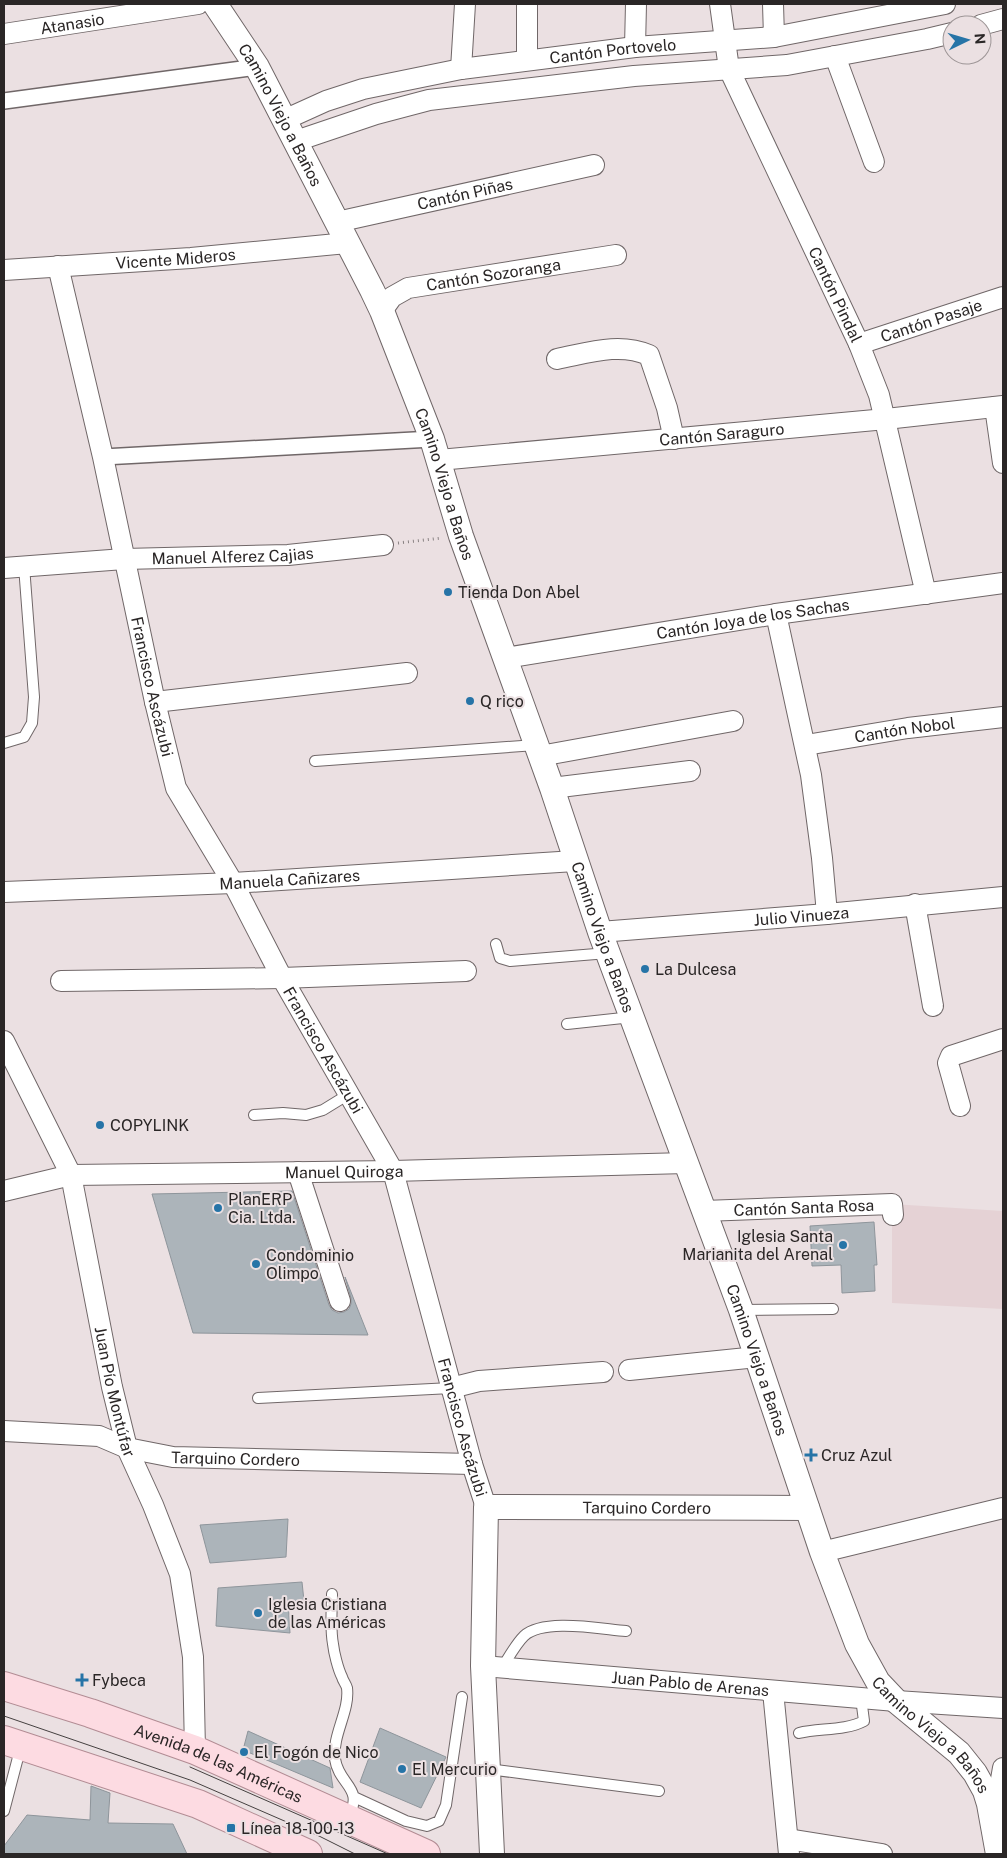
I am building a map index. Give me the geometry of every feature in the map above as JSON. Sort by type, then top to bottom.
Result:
[{"type":"main road","name":"Avenida de las Américas","points":[[4,1686],[90,1713],[351,1808],[402,1831],[426,1854]]},
{"type":"main road","points":[[12,1742],[198,1804],[308,1854]]},
{"type":"street","name":"Atanasio","points":[[4,34],[198,4]]},
{"type":"street","name":"Camino Viejo a Baños","points":[[215,4],[258,67],[348,243],[382,312],[436,449],[461,536],[552,788],[575,861],[741,1310],[822,1552],[862,1655],[878,1682],[896,1701],[942,1738],[969,1764],[986,1791],[994,1823],[998,1854]]},
{"type":"street","points":[[461,69],[465,4]]},
{"type":"street","points":[[527,4],[528,60]]},
{"type":"street","points":[[635,47],[636,4]]},
{"type":"street","name":"Cantón Pindal","points":[[720,4],[729,69],[859,344],[879,395],[926,594]]},
{"type":"street","points":[[773,4],[774,37]]},
{"type":"street","name":"Cantón Portovelo","points":[[284,120],[326,101],[363,89],[461,69],[635,47],[774,37],[920,7],[945,4]]},
{"type":"street","points":[[920,7],[927,39]]},
{"type":"street","name":"Cantón Portovelo","points":[[296,141],[376,114],[429,100],[634,76],[787,65],[942,35]]},
{"type":"street","points":[[835,56],[874,162]]},
{"type":"street","points":[[4,101],[258,67]]},
{"type":"street","name":"Cantón Piñas","points":[[337,222],[594,165]]},
{"type":"street","name":"Vicente Mideros","points":[[4,270],[191,258],[348,243]]},
{"type":"street","name":"Cantón Sozoranga","points":[[382,312],[392,297],[408,288],[616,255]]},
{"type":"street","name":"Francisco Ascázubi","points":[[58,266],[103,457],[155,702],[176,788],[233,883],[282,978],[393,1171],[472,1464],[486,1507],[493,1667],[488,1768],[492,1854]]},
{"type":"street","name":"Cantón Pasaje","points":[[859,344],[1003,297]]},
{"type":"street","points":[[558,359],[618,348],[637,350],[648,355],[667,408],[674,439]]},
{"type":"street","points":[[999,407],[1003,463]]},
{"type":"street","name":"Cantón Saraguro","points":[[436,449],[674,439],[999,407]]},
{"type":"street","points":[[103,457],[436,449]]},
{"type":"street","name":"Manuel Alferez Cajias","points":[[4,568],[124,559],[288,555],[383,544]]},
{"type":"street","name":"Cantón Joya de los Sachas","points":[[505,658],[776,614],[1003,583]]},
{"type":"street","points":[[776,614],[806,745],[818,823],[827,914]]},
{"type":"street","points":[[155,702],[407,673]]},
{"type":"street","name":"Cantón Nobol","points":[[806,745],[908,728],[1003,717]]},
{"type":"street","points":[[538,751],[733,721]]},
{"type":"street","points":[[552,788],[690,771]]},
{"type":"street","name":"Manuela Cañizares","points":[[4,892],[233,883],[575,861]]},
{"type":"street","name":"Julio Vinueza","points":[[604,942],[915,904],[1003,897]]},
{"type":"street","points":[[915,904],[933,1006]]},
{"type":"street","points":[[61,980],[282,978],[466,971]]},
{"type":"street","points":[[960,1106],[948,1063],[949,1059],[951,1056],[1003,1039]]},
{"type":"street","name":"Juan Pío Montúfar","points":[[4,1041],[71,1175],[112,1387],[127,1448],[153,1505],[180,1574],[193,1657],[195,1750]]},
{"type":"street","name":"Manuel Quiroga","points":[[4,1191],[71,1175],[393,1171],[686,1163]]},
{"type":"street","points":[[298,1172],[340,1301]]},
{"type":"street","name":"Cantón Santa Rosa","points":[[704,1210],[892,1204],[893,1214]]},
{"type":"street","points":[[629,1370],[757,1357]]},
{"type":"street","points":[[451,1388],[479,1381],[603,1372]]},
{"type":"street","name":"Tarquino Cordero","points":[[4,1431],[99,1436],[127,1448],[173,1457],[472,1464]]},
{"type":"street","name":"Tarquino Cordero","points":[[486,1507],[807,1508]]},
{"type":"street","points":[[822,1552],[1003,1508]]},
{"type":"street","name":"Juan Pablo de Arenas","points":[[493,1667],[896,1701],[1003,1708]]},
{"type":"street","points":[[773,1691],[788,1846],[882,1854]]},
{"type":"street","points":[[994,1823],[1003,1768]]},
{"type":"lane","points":[[4,743],[24,737],[32,723],[34,697],[24,566]]},
{"type":"lane","points":[[314,761],[538,751]]},
{"type":"lane","points":[[496,944],[500,958],[510,961],[604,942]]},
{"type":"lane","points":[[567,1024],[632,1017]]},
{"type":"lane","points":[[254,1115],[283,1113],[306,1115],[323,1110],[349,1094]]},
{"type":"lane","points":[[741,1310],[833,1309]]},
{"type":"lane","points":[[258,1398],[451,1388]]},
{"type":"lane","points":[[332,1594],[333,1644],[341,1676],[347,1687],[345,1706],[337,1735],[335,1758],[339,1775],[349,1784],[351,1808]]},
{"type":"lane","points":[[493,1667],[526,1634],[550,1625],[626,1631]]},
{"type":"lane","points":[[402,1831],[427,1826],[439,1821],[446,1805],[462,1697]]},
{"type":"lane","points":[[799,1733],[815,1729],[834,1729],[864,1721],[861,1698]]},
{"type":"lane","points":[[4,1811],[12,1742]]},
{"type":"lane","points":[[488,1768],[659,1791]]},
{"type":"path","points":[[383,544],[461,536]]},
{"type":"shaded area","points":[[892,1204],[1003,1211],[1003,1309],[892,1303]]},
{"type":"building","name":"Condominio Olimpo","points":[[292,1191],[329,1305],[332,1310],[338,1313],[349,1309],[351,1298],[345,1277],[368,1335],[193,1333],[152,1194]]},
{"type":"building","name":"Iglesia Santa Marianita del Arenal","points":[[874,1222],[877,1265],[874,1265],[875,1291],[842,1293],[841,1265],[812,1266],[810,1226]]},
{"type":"building","points":[[288,1519],[286,1557],[210,1563],[200,1525]]},
{"type":"building","name":"Iglesia Cristiana de las Américas","points":[[302,1582],[304,1601],[288,1601],[290,1633],[216,1626],[218,1588]]},
{"type":"building","name":"El Mercurio","points":[[380,1728],[446,1757],[421,1808],[360,1782]]},
{"type":"building","points":[[248,1731],[330,1768],[333,1788],[243,1750]]},
{"type":"building","points":[[91,1786],[110,1793],[108,1823],[173,1824],[187,1854],[4,1854],[4,1846],[27,1815],[90,1820]]},
{"type":"tram line","points":[[4,1716],[190,1780],[319,1836],[355,1854]]},
{"type":"tram line","points":[[190,1767],[388,1854]]},
{"type":"place","name":"Tienda Don Abel","points":[[448,592]]},
{"type":"place","name":"Q rico","points":[[470,701]]},
{"type":"place","name":"La Dulcesa","points":[[645,969]]},
{"type":"place","name":"COPYLINK","points":[[100,1125]]},
{"type":"place","name":"PlanERP Cia. Ltda.","points":[[218,1208]]},
{"type":"place","name":"Iglesia Santa Marianita del Arenal","points":[[843,1245]]},
{"type":"place","name":"Condominio Olimpo","points":[[256,1264]]},
{"type":"place","name":"Cruz Azul","points":[[811,1455]]},
{"type":"place","name":"Iglesia Cristiana de las Américas","points":[[258,1613]]},
{"type":"place","name":"Fybeca","points":[[82,1680]]},
{"type":"place","name":"El Fogón de Nico","points":[[244,1752]]},
{"type":"place","name":"El Mercurio","points":[[402,1769]]},
{"type":"place","name":"Línea 18-100-13","points":[[231,1828]]}]
